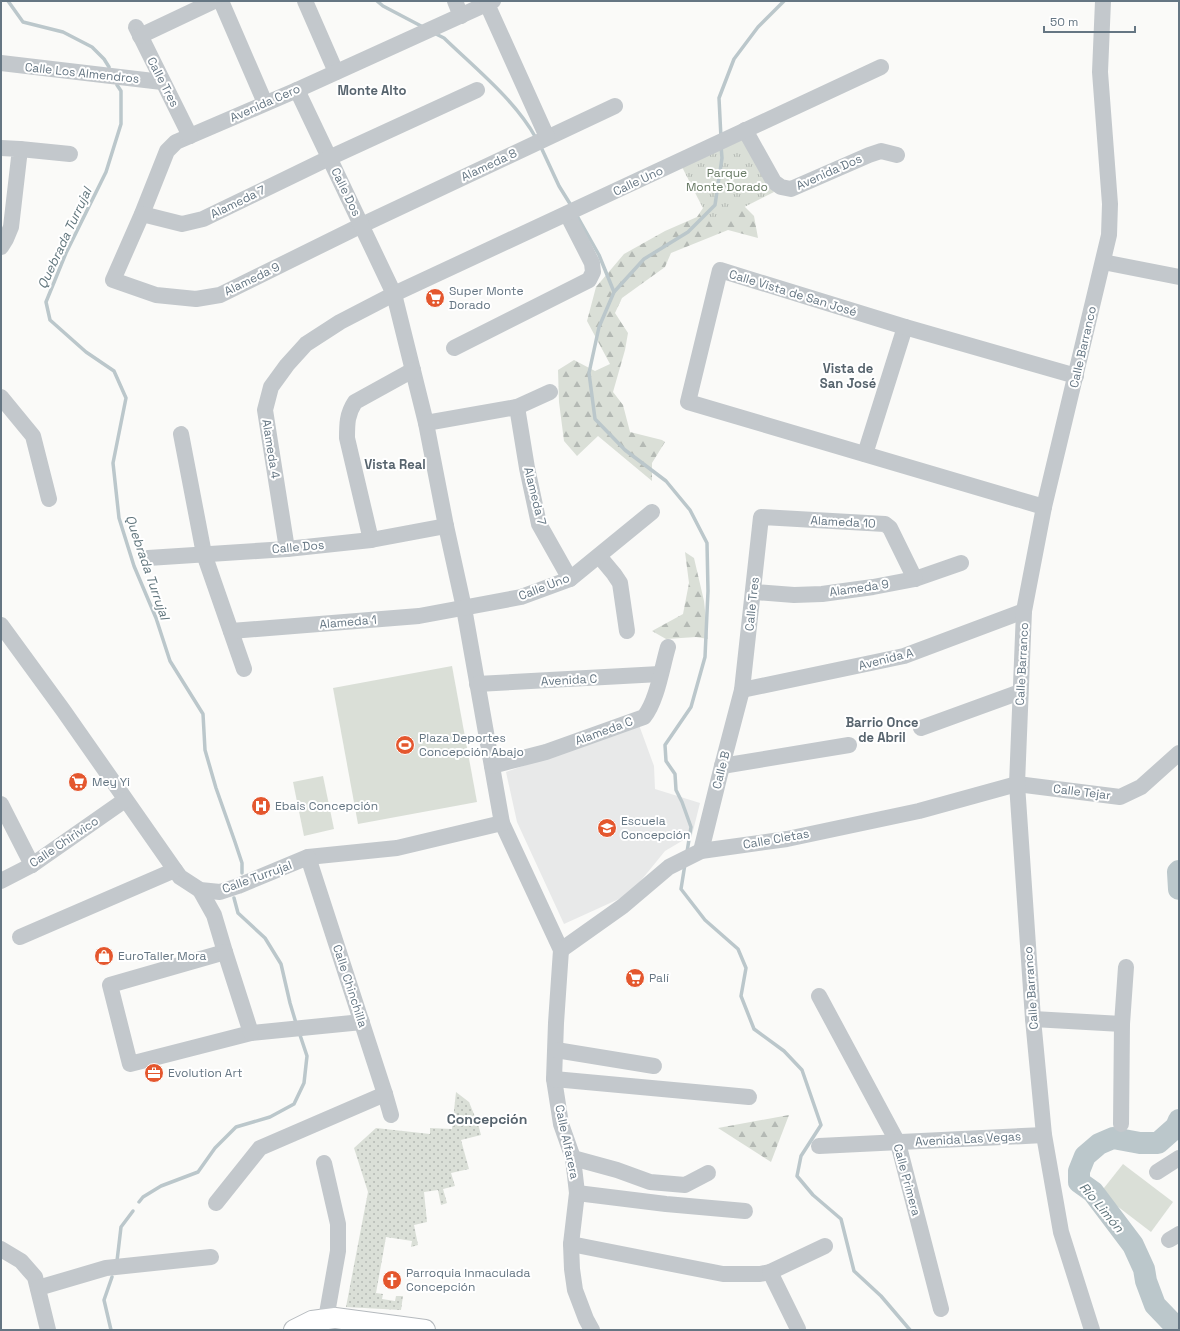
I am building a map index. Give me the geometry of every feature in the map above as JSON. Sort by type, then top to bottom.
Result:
[{"type":"main road","points":[[294,1330],[312,1322],[335,1318],[382,1327],[425,1330]]},
{"type":"street","name":"Calle Tres","points":[[190,136],[138,32],[214,1]]},
{"type":"street","points":[[221,1],[266,103]]},
{"type":"street","points":[[305,1],[336,72]]},
{"type":"street","points":[[455,1],[461,16]]},
{"type":"street","name":"Calle Barranco","points":[[1092,1330],[1061,1232],[1044,1135],[1033,1019],[1018,784],[1024,611],[1044,507],[1109,235],[1110,204],[1100,72],[1103,1]]},
{"type":"street","points":[[490,2],[547,137]]},
{"type":"street","name":"Avenida Cero","points":[[113,280],[142,214],[167,151],[176,142],[297,90],[490,2]]},
{"type":"street","name":"Calle Los Almendros","points":[[1,63],[162,82]]},
{"type":"street","name":"Calle Uno","points":[[394,294],[881,67]]},
{"type":"street","name":"Calle Dos","points":[[297,90],[394,294],[426,423],[464,608],[502,823]]},
{"type":"street","name":"Alameda 7","points":[[142,214],[182,224],[203,219],[329,158],[477,90]]},
{"type":"street","name":"Alameda 8","points":[[362,225],[547,137],[616,106]]},
{"type":"street","name":"Avenida Dos","points":[[745,130],[774,182],[781,187],[791,189],[881,151],[897,155]]},
{"type":"street","points":[[1,148],[70,154]]},
{"type":"street","points":[[1,247],[11,227],[20,149]]},
{"type":"street","points":[[454,348],[589,280],[593,272],[592,263],[567,214]]},
{"type":"street","name":"Alameda 9","points":[[113,280],[156,295],[196,299],[220,295],[362,225]]},
{"type":"street","points":[[1103,262],[1179,277]]},
{"type":"street","name":"Calle Vista de San José","points":[[1044,507],[688,402],[720,270],[905,328],[1076,376]]},
{"type":"street","name":"Alameda 4","points":[[287,549],[265,410],[271,387],[287,365],[306,344],[340,322],[394,294]]},
{"type":"street","points":[[865,454],[905,328]]},
{"type":"street","points":[[371,540],[347,438],[347,424],[350,410],[355,402],[413,370]]},
{"type":"street","points":[[426,423],[517,407],[550,392]]},
{"type":"street","points":[[1,397],[33,436],[49,499]]},
{"type":"street","name":"Alameda 7","points":[[517,407],[527,468],[539,524],[570,579]]},
{"type":"street","points":[[181,434],[204,554],[244,669]]},
{"type":"street","name":"Calle Uno","points":[[464,608],[521,597],[570,579],[652,512]]},
{"type":"street","name":"Calle Tres","points":[[742,690],[754,592],[761,517]]},
{"type":"street","name":"Alameda 10","points":[[761,517],[886,524],[890,528],[915,579]]},
{"type":"street","name":"Calle Dos","points":[[148,558],[287,549],[371,540],[446,526]]},
{"type":"street","points":[[599,556],[620,583],[627,631]]},
{"type":"street","name":"Alameda 9","points":[[754,592],[794,595],[822,594],[873,587],[915,579],[961,563]]},
{"type":"street","name":"Alameda 1","points":[[231,631],[419,616],[464,608]]},
{"type":"street","name":"Avenida A","points":[[742,690],[904,656],[1024,611]]},
{"type":"street","name":"Calle Turrujal","points":[[1,625],[63,710],[174,870],[180,877],[200,890],[220,892],[308,857],[397,848],[502,823]]},
{"type":"street","name":"Alameda C","points":[[492,766],[546,752],[644,716],[649,711],[653,700],[668,647]]},
{"type":"street","name":"Avenida C","points":[[477,684],[660,674]]},
{"type":"street","name":"Calle B","points":[[702,851],[742,690]]},
{"type":"street","points":[[921,728],[1020,692]]},
{"type":"street","points":[[722,766],[849,745]]},
{"type":"street","name":"Calle Tejar","points":[[1018,784],[1120,797],[1141,787],[1179,753]]},
{"type":"street","name":"Calle Cletas","points":[[561,950],[623,906],[669,868],[702,851],[787,839],[919,811],[1018,784]]},
{"type":"street","name":"Calle Chirivico","points":[[1,881],[32,865],[125,800]]},
{"type":"street","points":[[1,804],[32,865]]},
{"type":"street","points":[[502,823],[561,950]]},
{"type":"street","name":"Calle Chinchilla","points":[[308,857],[385,1094],[390,1115]]},
{"type":"street","points":[[20,937],[174,870]]},
{"type":"street","points":[[200,890],[214,915],[251,1033]]},
{"type":"street","name":"Calle Alfarera","points":[[561,950],[554,1079],[561,1124],[573,1158],[577,1193],[571,1244],[575,1290],[586,1319],[592,1330]]},
{"type":"street","points":[[225,952],[110,985],[130,1064],[251,1033],[362,1022]]},
{"type":"street","points":[[1121,1124],[1122,1024],[1126,967]]},
{"type":"street","name":"Calle Primera","points":[[819,996],[898,1143],[941,1309]]},
{"type":"street","points":[[1033,1019],[1122,1024]]},
{"type":"street","points":[[556,1050],[654,1066]]},
{"type":"street","points":[[554,1079],[749,1097]]},
{"type":"street","points":[[216,1203],[260,1148],[385,1094]]},
{"type":"street","name":"Avenida Las Vegas","points":[[819,1146],[1044,1135]]},
{"type":"street","points":[[573,1158],[617,1170],[650,1182],[685,1185],[708,1173]]},
{"type":"street","points":[[1157,1172],[1179,1158]]},
{"type":"street","points":[[324,1163],[338,1224],[338,1251],[326,1319]]},
{"type":"street","points":[[577,1193],[666,1204],[745,1211]]},
{"type":"street","points":[[571,1244],[723,1274],[760,1274],[770,1272],[825,1246]]},
{"type":"street","points":[[1,1249],[21,1261],[35,1277],[48,1330]]},
{"type":"street","points":[[38,1288],[106,1268],[211,1258]]},
{"type":"street","points":[[770,1272],[798,1329]]},
{"type":"shaded area","name":"Escuela Concepción","points":[[639,725],[654,766],[655,789],[700,803],[692,835],[665,851],[630,894],[564,924],[517,822],[506,772]]},
{"type":"green space","name":"Parque Monte Dorado","points":[[742,138],[774,192],[711,224],[681,165]]},
{"type":"green space","points":[[727,189],[754,216],[758,238],[728,230],[671,253],[665,267],[622,298],[615,313],[628,333],[625,350],[613,392],[623,405],[630,432],[665,442],[652,463],[652,481],[598,436],[577,456],[564,441],[559,402],[558,370],[574,360],[595,371],[610,364],[587,321],[596,287],[624,254],[665,231],[697,217],[705,205]]},
{"type":"green space","points":[[685,552],[694,558],[704,601],[708,639],[696,637],[666,639],[652,631],[683,614],[689,583]]},
{"type":"green space","name":"Plaza Deportes Concepción Abajo","points":[[452,666],[477,802],[358,824],[333,688]]},
{"type":"green space","points":[[323,776],[334,829],[304,836],[293,782]]},
{"type":"green space","points":[[456,1092],[469,1102],[481,1135],[461,1140],[469,1169],[451,1173],[455,1186],[443,1189],[447,1203],[441,1205],[438,1190],[424,1192],[427,1222],[414,1225],[418,1245],[411,1247],[412,1241],[386,1237],[376,1293],[383,1294],[382,1299],[395,1301],[396,1296],[403,1296],[401,1310],[346,1307],[368,1192],[354,1148],[376,1128],[430,1134],[430,1128],[452,1129]]},
{"type":"green space","points":[[789,1115],[771,1162],[718,1128]]},
{"type":"green space","points":[[1123,1164],[1173,1202],[1151,1232],[1100,1193]]},
{"type":"waterway","name":"Quebrada Turrujal","points":[[8,1],[23,22],[63,32],[92,47],[104,59],[109,67]]},
{"type":"waterway","points":[[377,1],[383,6],[423,27]]},
{"type":"waterway","points":[[721,138],[719,98],[734,59],[758,27],[784,1]]},
{"type":"waterway","points":[[434,33],[444,38],[506,97],[517,110],[536,138]]},
{"type":"waterway","name":"Quebrada Turrujal","points":[[117,85],[121,91],[121,124],[106,172],[66,253],[46,302],[50,320],[86,352],[114,371],[126,398],[113,463],[119,518],[134,566],[156,618],[170,661],[203,714],[205,750],[216,788],[242,863],[242,873]]},
{"type":"waterway","points":[[540,145],[559,186],[572,207]]},
{"type":"waterway","points":[[687,852],[691,827],[676,790],[675,774],[666,761],[665,745],[691,707],[705,657],[708,591],[707,543],[690,510],[666,481],[625,450],[595,419],[589,373],[599,327],[614,292],[644,259],[688,232],[715,205],[722,158],[721,146]]},
{"type":"waterway","points":[[576,214],[599,255],[614,292]]},
{"type":"waterway","points":[[685,864],[681,889],[705,920],[738,949],[746,968],[741,996],[754,1029],[784,1051],[802,1070],[821,1125],[801,1156],[797,1176],[813,1195],[841,1219],[854,1271],[881,1296],[910,1330]]},
{"type":"waterway","name":"Río Limón","points":[[1179,871],[1179,889]]},
{"type":"waterway","name":"Quebrada Turrujal","points":[[234,898],[238,913],[265,938],[281,964],[296,1023]]},
{"type":"waterway","name":"Quebrada Turrujal","points":[[139,1202],[143,1197],[161,1186],[198,1172],[215,1148],[236,1127],[270,1117],[294,1104],[304,1083],[307,1056],[300,1035]]},
{"type":"waterway","name":"Río Limón","points":[[1179,1120],[1176,1127],[1158,1143],[1140,1143],[1113,1138],[1099,1144],[1085,1156],[1079,1171],[1079,1182],[1093,1192],[1133,1245],[1144,1269],[1146,1281],[1155,1305],[1179,1330]]},
{"type":"waterway","name":"Quebrada Turrujal","points":[[117,1261],[121,1227],[133,1211]]},
{"type":"waterway","name":"Quebrada Turrujal","points":[[111,1330],[104,1300],[112,1277]]},
{"type":"place","name":"Super Monte Dorado","points":[[435,298]]},
{"type":"place","name":"Plaza Deportes Concepción Abajo","points":[[405,745]]},
{"type":"place","name":"Mey Yi","points":[[78,782]]},
{"type":"place","name":"Ebais Concepción","points":[[261,806]]},
{"type":"place","name":"Escuela Concepción","points":[[607,828]]},
{"type":"place","name":"EuroTaller Mora","points":[[104,956]]},
{"type":"place","name":"Palí","points":[[635,978]]},
{"type":"place","name":"Evolution Art","points":[[154,1073]]},
{"type":"place","name":"Parroquia Inmaculada Concepción","points":[[392,1280]]},
{"type":"district","name":"Monte Alto","points":[[372,90]]},
{"type":"district","name":"Vista de San José","points":[[848,376]]},
{"type":"district","name":"Vista Real","points":[[395,464]]},
{"type":"district","name":"Barrio Once de Abril","points":[[882,730]]},
{"type":"district","name":"Concepción","points":[[487,1119]]}]
